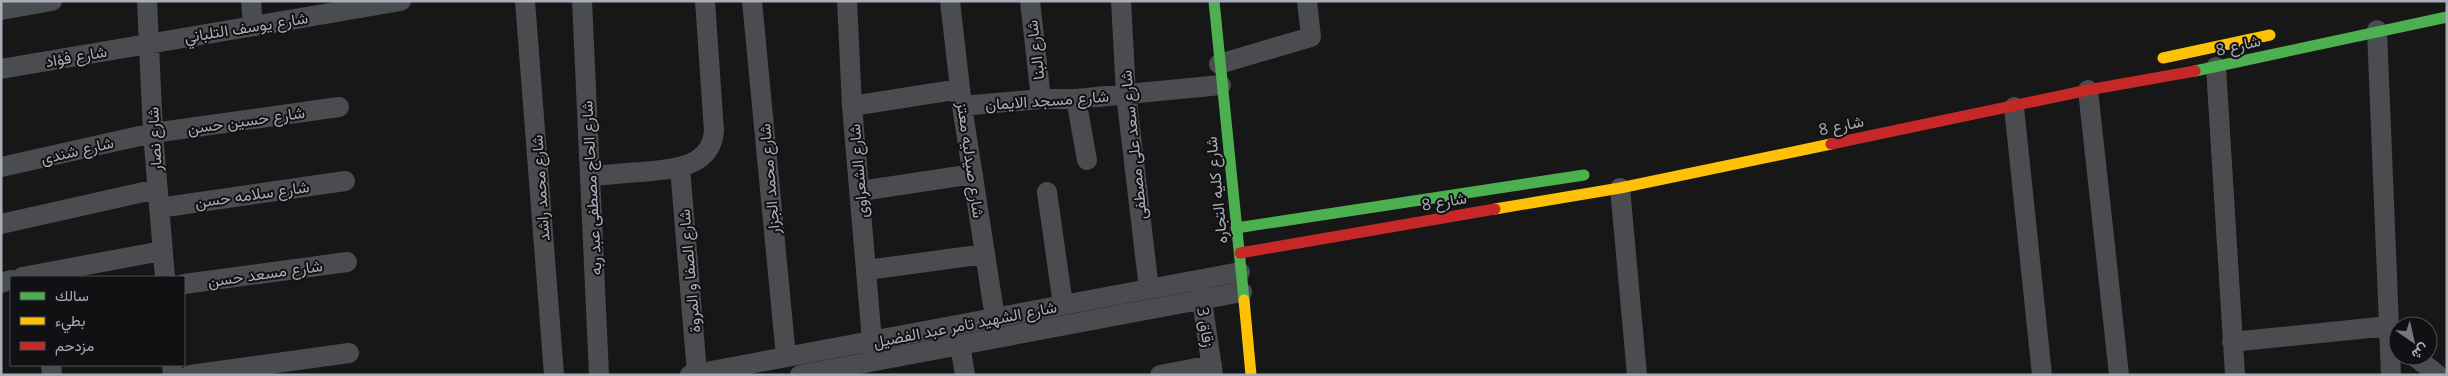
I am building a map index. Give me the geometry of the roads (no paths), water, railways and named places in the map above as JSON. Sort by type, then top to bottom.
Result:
[{"type":"street","points":[[1,10],[52,1]]},
{"type":"street","name":"شارع نصار","points":[[147,1],[153,133],[165,276]]},
{"type":"street","points":[[251,1],[252,26]]},
{"type":"street","name":"شارع يوسف التلباني","points":[[150,43],[401,1]]},
{"type":"street","name":"شارع محمد راشد","points":[[525,1],[554,375]]},
{"type":"street","name":"شارع الحاج مصطفى عبد ربه","points":[[582,1],[599,375]]},
{"type":"street","points":[[590,176],[680,168],[698,160],[713,141],[705,1]]},
{"type":"street","name":"شارع محمد الجزار","points":[[752,1],[786,357]]},
{"type":"street","name":"شارع صيدليه معتز","points":[[950,1],[961,97],[994,318]]},
{"type":"street","name":"شارع البنا","points":[[1030,1],[1041,99]]},
{"type":"street","name":"شارع سعد على مصطفى","points":[[1121,1],[1126,94],[1149,289]]},
{"type":"street","name":"شارع كليه التجاره","points":[[1214,1],[1251,375]]},
{"type":"street","points":[[1219,64],[1311,37],[1307,1]]},
{"type":"street","name":"شارع الشعراوى","points":[[852,2],[852,106],[861,191],[875,368]]},
{"type":"street","name":"شارع 8","points":[[1241,272],[1620,188],[1705,165],[2014,107],[2088,90],[2216,67],[2377,30],[2447,17]]},
{"type":"street","points":[[2377,30],[2392,316]]},
{"type":"street","name":"شارع 8","points":[[2164,76],[2157,59],[2278,34]]},
{"type":"street","name":"شارع فؤاد","points":[[1,69],[150,43]]},
{"type":"street","points":[[2216,67],[2235,375]]},
{"type":"street","name":"شارع مسجد الايمان","points":[[852,106],[961,97],[1076,99],[1221,85]]},
{"type":"street","points":[[2088,90],[2119,375]]},
{"type":"street","points":[[1076,99],[1087,160]]},
{"type":"street","name":"شارع حسين حسن","points":[[153,133],[339,107]]},
{"type":"street","points":[[2014,107],[2042,375]]},
{"type":"street","name":"شارع شندى","points":[[1,167],[153,133]]},
{"type":"street","name":"شارع الصفا و المروة","points":[[680,168],[694,374]]},
{"type":"street","name":"شارع 8","points":[[1236,228],[1597,173]]},
{"type":"street","points":[[861,191],[973,174]]},
{"type":"street","name":"شارع سلامه حسن","points":[[1,224],[158,198],[345,181]]},
{"type":"street","points":[[1620,188],[1637,375]]},
{"type":"street","points":[[1047,192],[1063,306]]},
{"type":"street","points":[[34,276],[162,251]]},
{"type":"street","points":[[867,270],[985,254]]},
{"type":"street","name":"شارع مسعد حسن","points":[[185,284],[347,262]]},
{"type":"street","name":"شارع الشهيد تامر عبد الفضيل","points":[[694,374],[1241,272]]},
{"type":"street","name":"شارع الشهيد تامر عبد الفضيل","points":[[800,375],[875,368],[960,345],[1202,300],[1241,272]]},
{"type":"street","name":"زقاق 3","points":[[1200,280],[1213,370]]},
{"type":"street","points":[[2232,342],[2388,332]]},
{"type":"street","points":[[960,345],[965,375]]},
{"type":"street","points":[[190,375],[349,353]]},
{"type":"street","points":[[2427,366],[2438,375]]},
{"type":"street","points":[[1160,375],[1213,370]]}]
